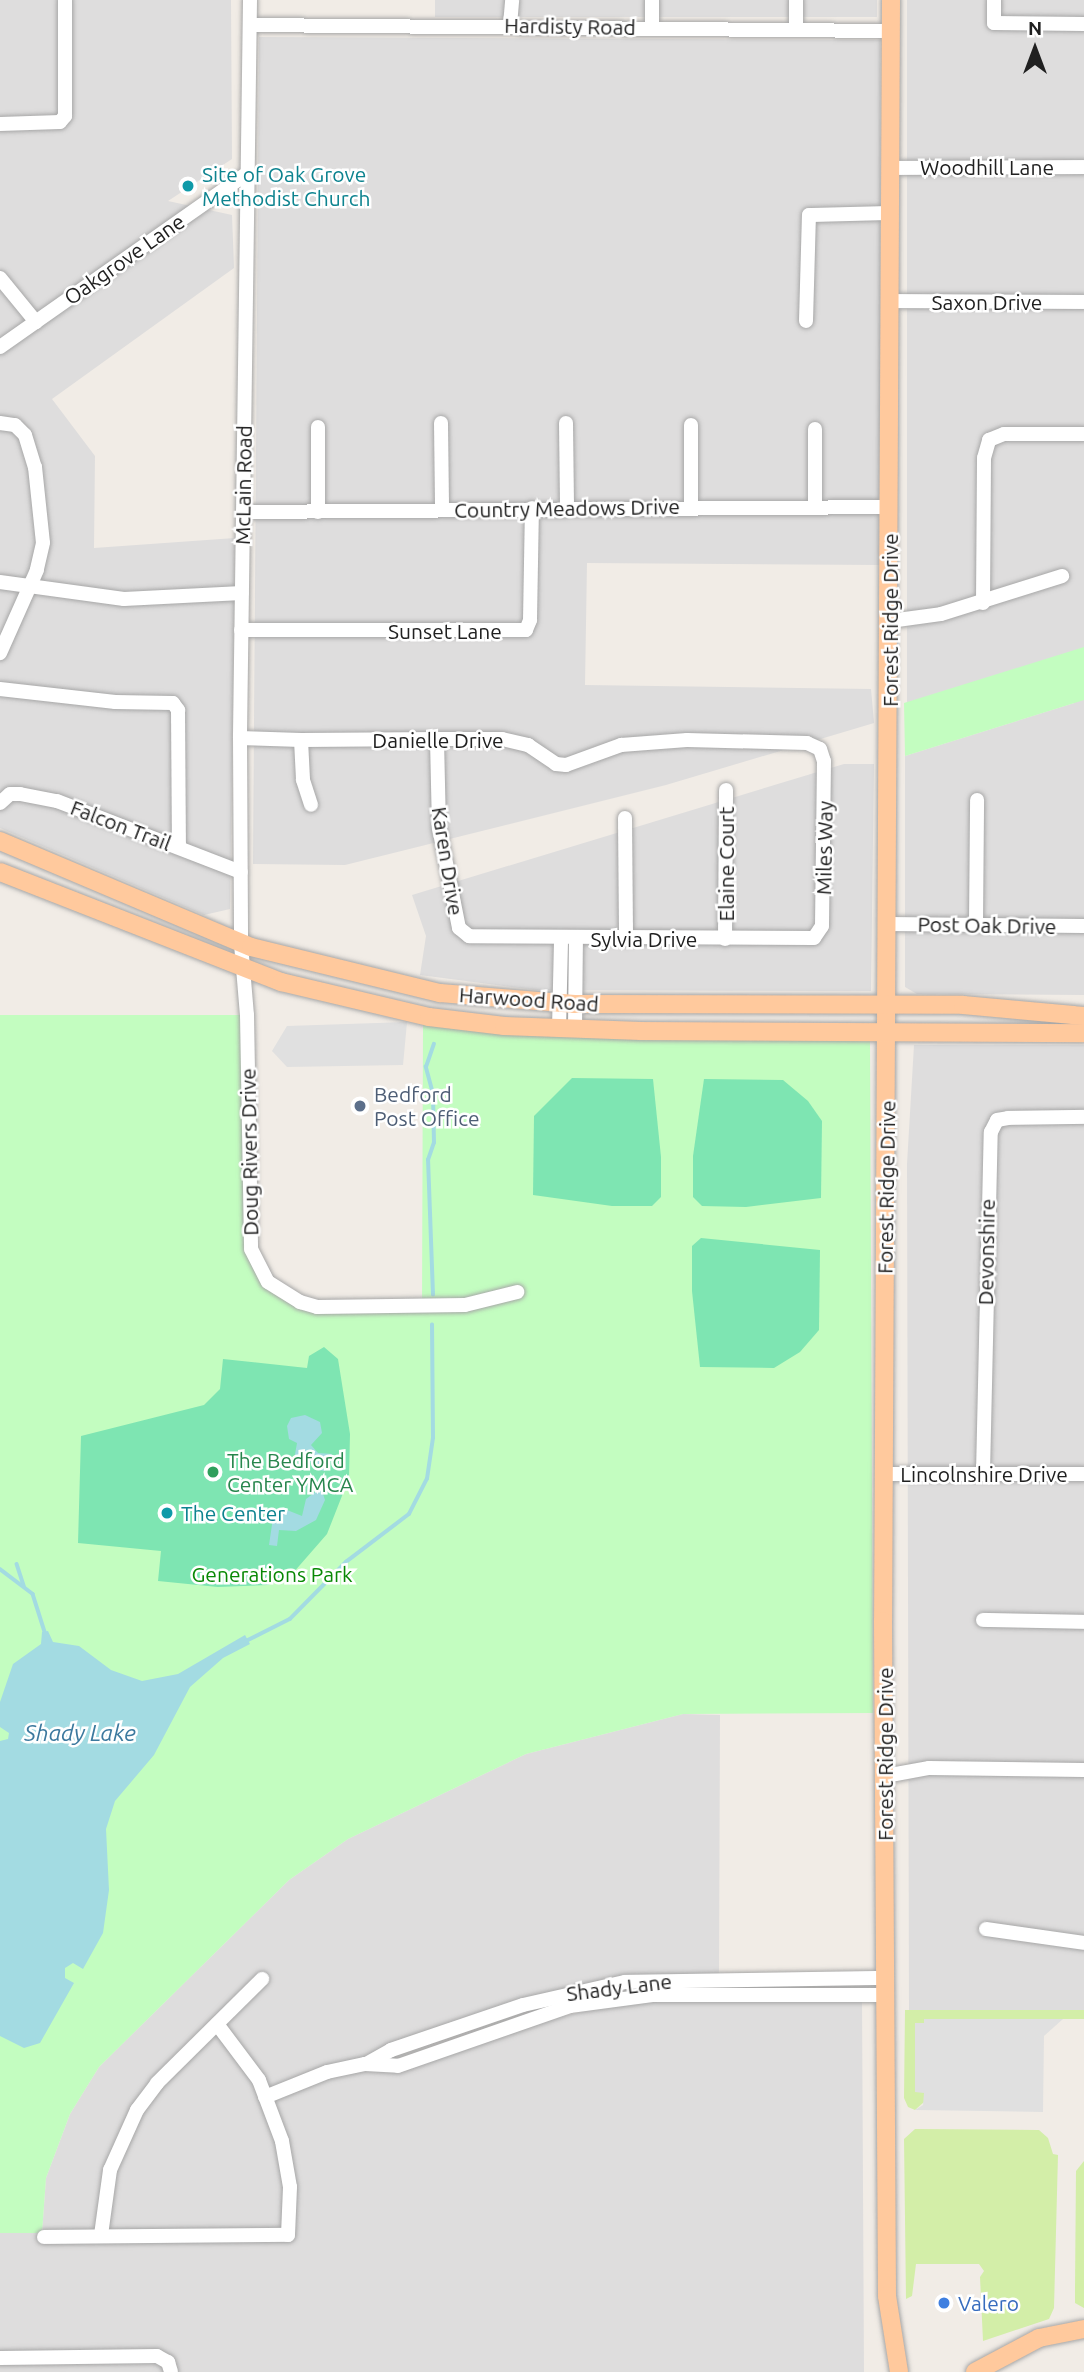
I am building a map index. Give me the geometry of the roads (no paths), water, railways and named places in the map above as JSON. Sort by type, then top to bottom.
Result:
[{"type":"main road","name":"Forest Ridge Drive","points":[[891,0],[885,1776],[887,2310],[899,2372]]},
{"type":"main road","name":"Harwood Road","points":[[0,841],[241,944],[312,965],[440,993],[568,1004],[963,1005],[1084,1016]]},
{"type":"main road","name":"Harwood Road","points":[[0,872],[244,969],[334,997],[404,1012],[567,1029],[1084,1033]]},
{"type":"main road","points":[[975,2372],[1038,2338],[1084,2329]]},
{"type":"street","points":[[0,124],[60,122],[65,116],[65,0]]},
{"type":"street","name":"McLain Road","points":[[244,969],[241,944],[240,738],[250,0]]},
{"type":"street","points":[[510,25],[512,0]]},
{"type":"street","points":[[652,0],[652,27]]},
{"type":"street","points":[[796,0],[796,29]]},
{"type":"street","points":[[994,0],[995,23],[1084,24]]},
{"type":"street","name":"Hardisty Road","points":[[250,25],[510,25],[891,31]]},
{"type":"street","name":"Woodhill Lane","points":[[891,168],[1084,167]]},
{"type":"street","name":"Oakgrove Lane","points":[[0,347],[249,172]]},
{"type":"street","points":[[806,321],[809,215],[891,213]]},
{"type":"street","points":[[0,278],[36,322]]},
{"type":"street","name":"Saxon Drive","points":[[890,301],[1084,302]]},
{"type":"street","points":[[0,423],[15,425],[25,435],[35,467],[43,543],[29,586],[0,653]]},
{"type":"street","points":[[441,423],[442,510]]},
{"type":"street","points":[[566,423],[567,508]]},
{"type":"street","points":[[691,425],[691,506]]},
{"type":"street","points":[[318,428],[318,512]]},
{"type":"street","points":[[815,429],[815,505]]},
{"type":"street","points":[[983,603],[984,457],[989,440],[1004,433],[1084,433]]},
{"type":"street","name":"Country Meadows Drive","points":[[243,512],[815,505],[890,507]]},
{"type":"street","name":"Sunset Lane","points":[[241,630],[526,630],[530,620],[532,508]]},
{"type":"street","points":[[890,621],[941,614],[1062,576]]},
{"type":"street","points":[[0,582],[124,599],[242,593]]},
{"type":"street","points":[[0,689],[116,702],[173,703],[178,710],[179,847]]},
{"type":"street","name":"Danielle Drive","points":[[240,738],[516,740],[556,764],[576,762],[605,748],[687,740],[807,743],[820,748],[824,761]]},
{"type":"street","name":"Karen Drive","points":[[437,738],[439,828],[459,928],[469,936]]},
{"type":"street","points":[[301,740],[303,780],[311,804]]},
{"type":"street","name":"Miles Way","points":[[818,935],[822,926],[824,761]]},
{"type":"street","name":"Elaine Court","points":[[725,939],[726,790]]},
{"type":"street","name":"Falcon Trail","points":[[0,803],[10,794],[57,801],[241,873]]},
{"type":"street","points":[[976,924],[977,800]]},
{"type":"street","points":[[625,818],[626,939]]},
{"type":"street","name":"Post Oak Drive","points":[[889,924],[1084,926]]},
{"type":"street","name":"Sylvia Drive","points":[[469,936],[725,939],[818,935]]},
{"type":"street","points":[[561,939],[568,1004]]},
{"type":"street","points":[[567,1029],[576,939]]},
{"type":"street","name":"Doug Rivers Drive","points":[[244,969],[248,1226],[251,1249],[268,1282],[300,1302],[329,1307],[465,1305],[517,1293]]},
{"type":"street","name":"Devonshire","points":[[982,1474],[991,1132],[997,1120],[1008,1118],[1084,1117]]},
{"type":"street","name":"Lincolnshire Drive","points":[[884,1474],[1084,1474]]},
{"type":"street","points":[[982,1620],[1084,1622]]},
{"type":"street","points":[[885,1776],[929,1768],[1084,1770]]},
{"type":"street","points":[[986,1928],[1084,1943]]},
{"type":"street","points":[[101,2235],[105,2187],[130,2122],[157,2083],[262,1979]]},
{"type":"street","name":"Shady Lane","points":[[265,2097],[327,2072],[365,2064],[391,2050],[523,2004],[625,1982],[886,1986]]},
{"type":"street","points":[[44,2237],[288,2235],[290,2187],[282,2141],[259,2080],[217,2024]]},
{"type":"street","points":[[0,2358],[57,2365],[157,2356],[170,2367]]},
{"type":"water","points":[[305,1415],[320,1422],[322,1433],[311,1445],[318,1453],[332,1454],[325,1471],[319,1470],[315,1462],[294,1460],[297,1443],[289,1439],[287,1426],[291,1418]]},
{"type":"water","points":[[321,1488],[325,1500],[316,1520],[296,1531],[279,1530],[277,1546],[269,1545],[274,1511],[282,1508],[302,1516],[306,1499]]},
{"type":"water","name":"Shady Lake","points":[[48,1631],[53,1642],[79,1646],[111,1670],[142,1681],[178,1674],[245,1635],[250,1644],[223,1658],[190,1687],[154,1755],[115,1801],[106,1829],[109,1890],[103,1933],[83,1969],[73,1963],[65,1968],[65,1978],[74,1983],[40,2043],[24,2048],[0,2036],[0,1741],[8,1739],[9,1733],[0,1727],[0,1702],[13,1664],[41,1644],[42,1632]]},
{"type":"waterway","points":[[433,1295],[428,1160],[434,1143],[433,1094],[426,1067],[434,1044]]},
{"type":"waterway","points":[[246,1641],[290,1619],[346,1562],[409,1514],[427,1479],[433,1438],[432,1325]]},
{"type":"waterway","points":[[17,1564],[24,1586]]},
{"type":"waterway","points":[[0,1569],[33,1594],[46,1635]]},
{"type":"place","name":"Site of Oak Grove Methodist Church","points":[[188,186]]},
{"type":"place","name":"Bedford Post Office","points":[[360,1106]]},
{"type":"place","name":"The Bedford Center YMCA","points":[[213,1472]]},
{"type":"place","name":"The Center","points":[[167,1513]]},
{"type":"place","name":"Valero","points":[[944,2303]]},
{"type":"park label","name":"Generations Park","points":[[272,1574]]}]
